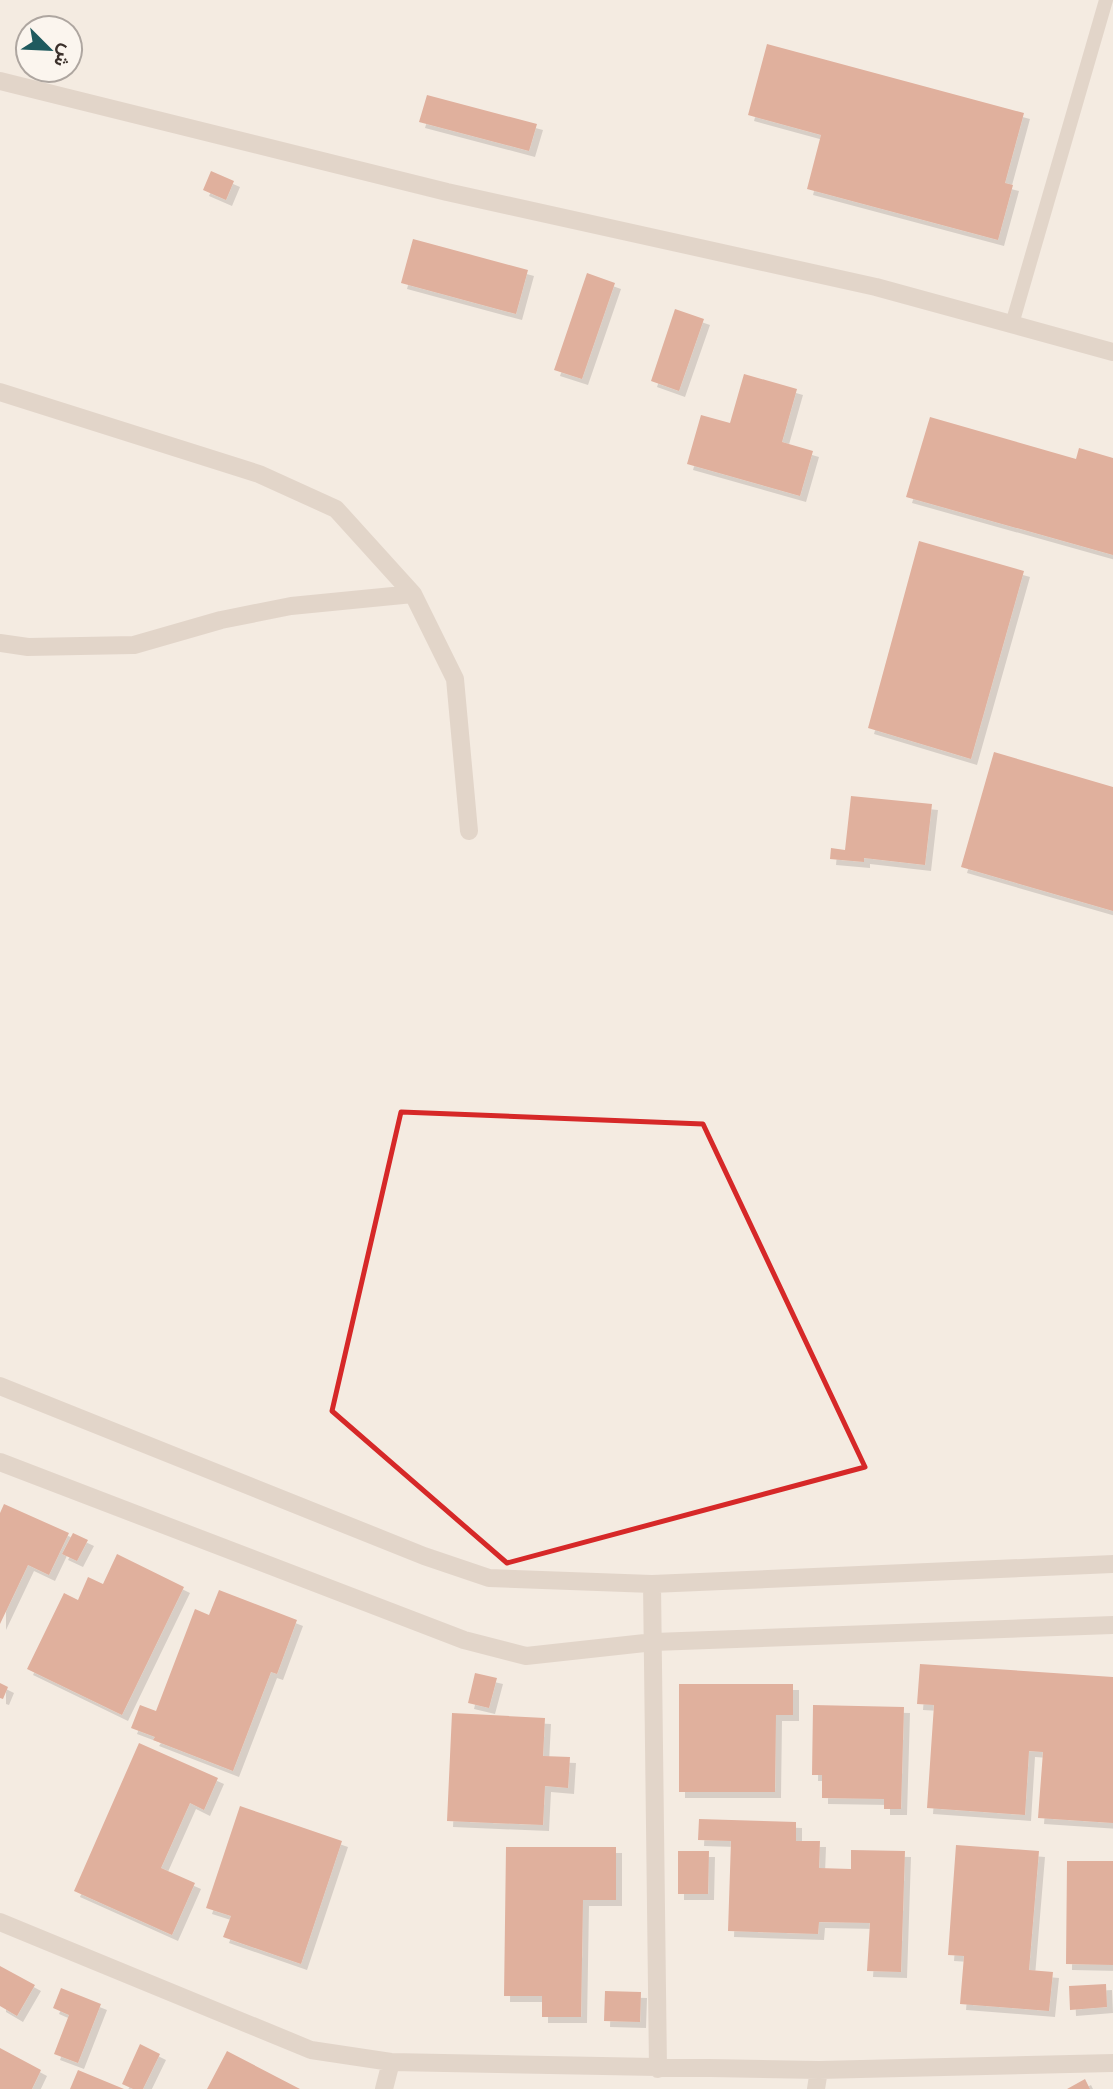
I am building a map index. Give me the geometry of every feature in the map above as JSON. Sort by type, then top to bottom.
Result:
[{"type":"street","points":[[0,81],[447,192],[876,286],[1113,352]]},
{"type":"street","points":[[0,392],[259,474],[336,509],[413,594],[455,679],[469,831]]},
{"type":"street","points":[[0,643],[28,647],[134,645],[222,620],[291,606],[413,594]]},
{"type":"street","points":[[0,1386],[424,1556],[489,1578],[652,1584],[1113,1563]]},
{"type":"street","points":[[0,1462],[464,1640],[526,1656],[654,1642],[1113,1625]]},
{"type":"street","points":[[652,1584],[659,2069]]},
{"type":"street","points":[[0,1922],[311,2050],[391,2062],[819,2070],[1113,2063]]},
{"type":"street","points":[[384,2089],[391,2062]]},
{"type":"street","points":[[816,2089],[819,2070]]},
{"type":"lane","points":[[1012,324],[1106,0]]},
{"type":"highlighted area","points":[[401,1112],[703,1124],[865,1467],[507,1563],[332,1411]]},
{"type":"building","points":[[767,44],[1024,113],[1005,183],[1013,185],[998,240],[807,189],[821,135],[748,115]]},
{"type":"building","points":[[427,95],[537,124],[529,151],[419,122]]},
{"type":"building","points":[[211,171],[234,181],[226,200],[203,190]]},
{"type":"building","points":[[413,239],[528,270],[516,314],[401,283]]},
{"type":"building","points":[[587,273],[615,283],[582,379],[554,370]]},
{"type":"building","points":[[675,309],[704,319],[679,391],[651,381]]},
{"type":"building","points":[[744,374],[797,389],[782,442],[813,451],[800,496],[687,464],[701,415],[730,423]]},
{"type":"building","points":[[930,417],[1076,459],[1079,448],[1113,458],[1113,555],[906,497]]},
{"type":"building","points":[[919,541],[1024,571],[971,759],[868,728]]},
{"type":"building","points":[[994,752],[1113,787],[1113,911],[961,867]]},
{"type":"building","points":[[851,796],[932,804],[925,865],[864,858],[864,862],[830,859],[831,848],[845,850]]},
{"type":"building","points":[[4,1504],[69,1533],[49,1575],[28,1565],[0,1624],[0,1513]]},
{"type":"building","points":[[73,1533],[88,1540],[77,1561],[62,1554]]},
{"type":"building","points":[[117,1554],[184,1587],[122,1715],[27,1669],[64,1593],[78,1600],[88,1577],[103,1584]]},
{"type":"building","points":[[219,1590],[297,1620],[277,1674],[271,1672],[233,1771],[153,1740],[155,1737],[131,1728],[140,1705],[156,1711],[195,1609],[209,1615]]},
{"type":"building","points":[[920,1664],[1113,1677],[1113,1823],[1038,1818],[1043,1752],[1029,1751],[1025,1815],[927,1808],[934,1705],[917,1704]]},
{"type":"building","points":[[475,1673],[497,1678],[489,1708],[468,1703]]},
{"type":"building","points":[[0,1683],[8,1687],[3,1699],[0,1698]]},
{"type":"building","points":[[679,1684],[793,1684],[793,1715],[776,1715],[775,1792],[679,1792]]},
{"type":"building","points":[[813,1705],[904,1707],[901,1809],[884,1809],[884,1799],[822,1798],[822,1775],[812,1775]]},
{"type":"building","points":[[452,1713],[545,1718],[543,1756],[570,1757],[568,1788],[545,1786],[543,1825],[447,1821]]},
{"type":"building","points":[[139,1743],[218,1778],[204,1810],[190,1803],[161,1868],[195,1883],[172,1935],[74,1891]]},
{"type":"building","points":[[240,1806],[342,1841],[301,1964],[223,1937],[231,1916],[206,1908]]},
{"type":"building","points":[[699,1819],[796,1822],[796,1841],[820,1841],[819,1868],[851,1869],[851,1850],[905,1851],[901,1972],[867,1971],[870,1923],[819,1922],[818,1934],[728,1931],[731,1841],[698,1840]]},
{"type":"building","points":[[956,1845],[1039,1851],[1029,1970],[1053,1972],[1049,2011],[960,2004],[964,1956],[948,1955]]},
{"type":"building","points":[[506,1847],[616,1847],[616,1900],[583,1900],[581,2017],[542,2017],[542,1996],[504,1996]]},
{"type":"building","points":[[678,1851],[709,1851],[708,1894],[678,1894]]},
{"type":"building","points":[[1067,1861],[1113,1861],[1113,1965],[1066,1964]]},
{"type":"building","points":[[0,1966],[35,1985],[17,2016],[0,2006]]},
{"type":"building","points":[[1106,1984],[1107,2007],[1070,2010],[1069,1986]]},
{"type":"building","points":[[61,1988],[101,2004],[78,2063],[54,2054],[69,2015],[53,2008]]},
{"type":"building","points":[[605,1991],[641,1992],[640,2022],[604,2021]]},
{"type":"building","points":[[140,2044],[160,2054],[143,2089],[133,2089],[122,2084]]},
{"type":"building","points":[[0,2048],[41,2070],[32,2089],[0,2089]]},
{"type":"building","points":[[227,2051],[300,2089],[207,2089]]},
{"type":"building","points":[[78,2070],[124,2089],[70,2089]]},
{"type":"building","points":[[1085,2079],[1090,2089],[1067,2089]]}]
